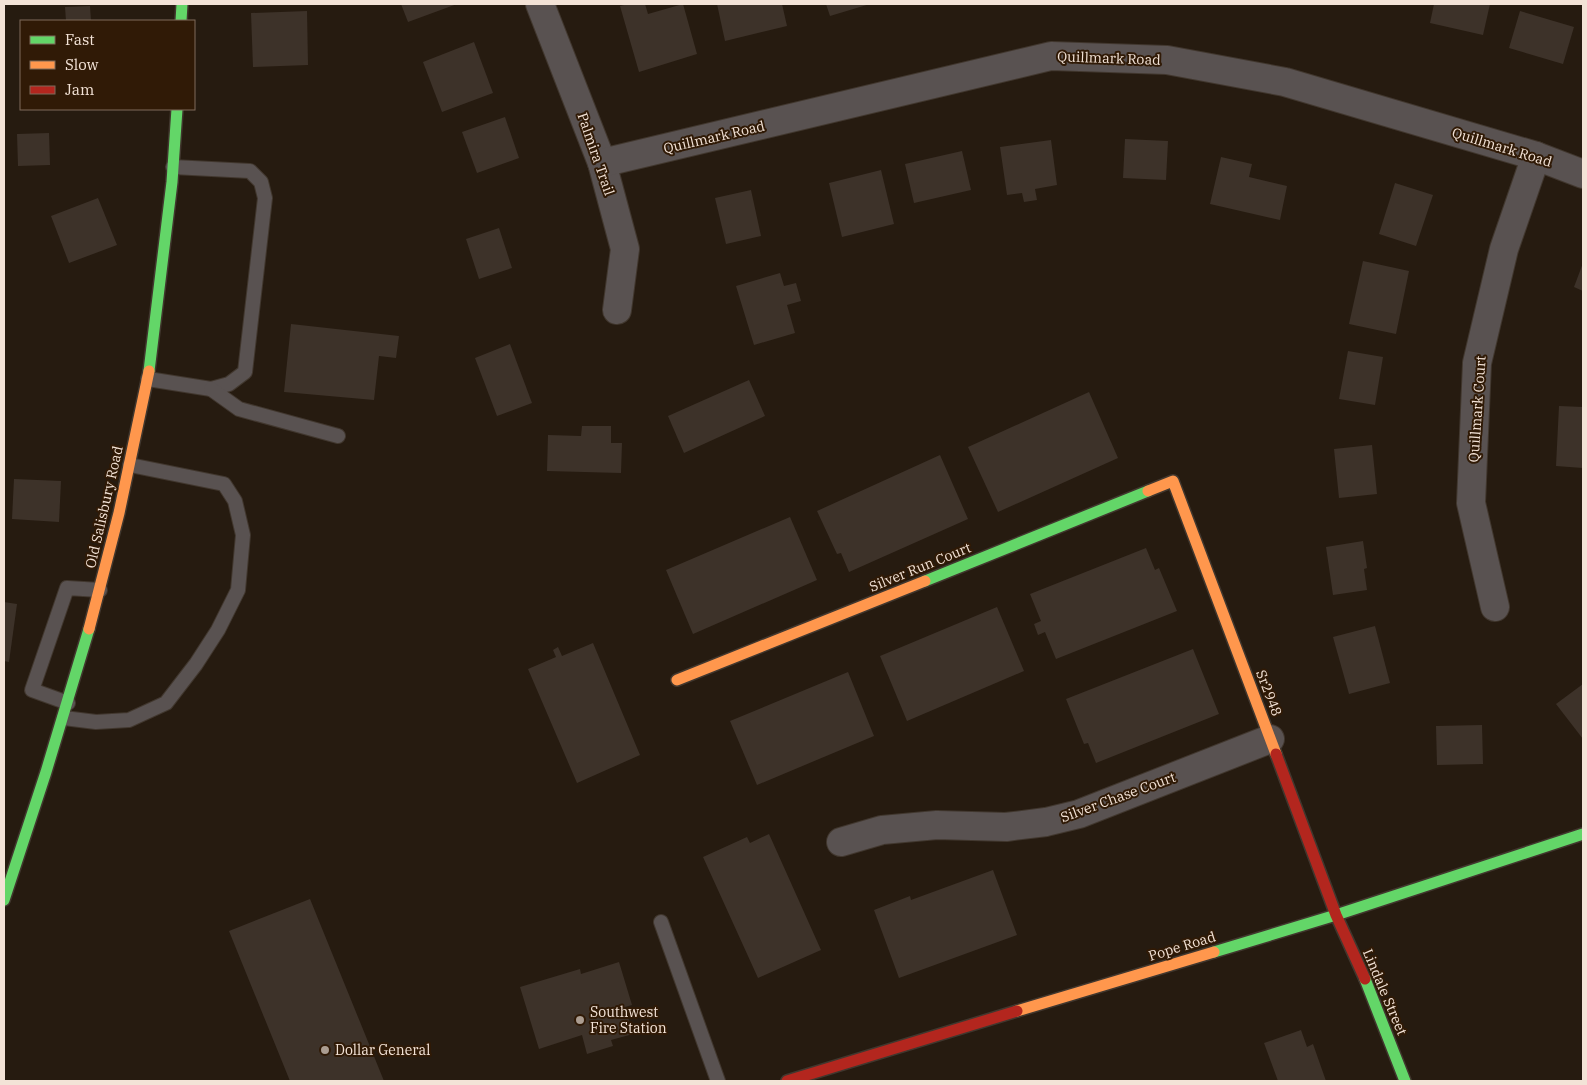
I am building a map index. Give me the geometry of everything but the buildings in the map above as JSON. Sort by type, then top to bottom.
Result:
[{"type":"street","points":[[181,20],[182,4]]},
{"type":"street","name":"Palmira Trail","points":[[540,4],[602,163],[625,249],[617,310]]},
{"type":"street","name":"Quillmark Road","points":[[602,163],[1051,56],[1166,60],[1285,82],[1536,156],[1583,174]]},
{"type":"street","name":"Old Salisbury Road","points":[[4,900],[64,718],[100,590],[130,465],[148,379],[173,167],[177,110]]},
{"type":"street","name":"Quillmark Court","points":[[1495,607],[1471,503],[1478,363],[1504,249],[1536,156]]},
{"type":"street","name":"Silver Run Court","points":[[677,680],[1174,481]]},
{"type":"street","name":"Sr2948","points":[[1174,481],[1336,915]]},
{"type":"street","name":"Silver Chase Court","points":[[842,842],[882,830],[937,824],[1006,827],[1046,822],[1079,814],[1270,739]]},
{"type":"street","name":"Pope Road","points":[[787,1081],[1336,915],[1583,834]]},
{"type":"street","name":"Lindale Street","points":[[1336,915],[1372,996],[1405,1081]]},
{"type":"lane","points":[[148,379],[211,389],[229,384],[245,372],[265,198],[261,182],[250,171],[173,167]]},
{"type":"lane","points":[[211,389],[239,409],[338,436]]},
{"type":"lane","points":[[64,718],[96,722],[129,720],[166,703],[196,664],[218,630],[238,590],[244,534],[235,501],[224,484],[130,465]]},
{"type":"lane","points":[[68,703],[32,690],[67,588],[100,590]]},
{"type":"lane","points":[[661,922],[718,1081]]},
{"type":"traffic: fast","points":[[181,20],[182,4]]},
{"type":"traffic: fast","points":[[149,371],[172,182],[177,110]]},
{"type":"traffic: fast","points":[[925,581],[1148,491]]},
{"type":"traffic: fast","points":[[4,900],[46,772],[89,629]]},
{"type":"traffic: fast","points":[[1214,952],[1336,915],[1583,834]]},
{"type":"traffic: fast","points":[[1365,979],[1405,1081]]},
{"type":"traffic: slow","points":[[89,629],[119,513],[149,371]]},
{"type":"traffic: slow","points":[[1148,491],[1173,481],[1276,754]]},
{"type":"traffic: slow","points":[[677,680],[925,581]]},
{"type":"traffic: slow","points":[[1017,1011],[1214,952]]},
{"type":"traffic: jam","points":[[1276,754],[1336,915],[1365,979]]},
{"type":"traffic: jam","points":[[787,1081],[1017,1011]]},
{"type":"place","name":"Southwest Fire Station","points":[[580,1020]]},
{"type":"place","name":"Dollar General","points":[[325,1050]]}]
